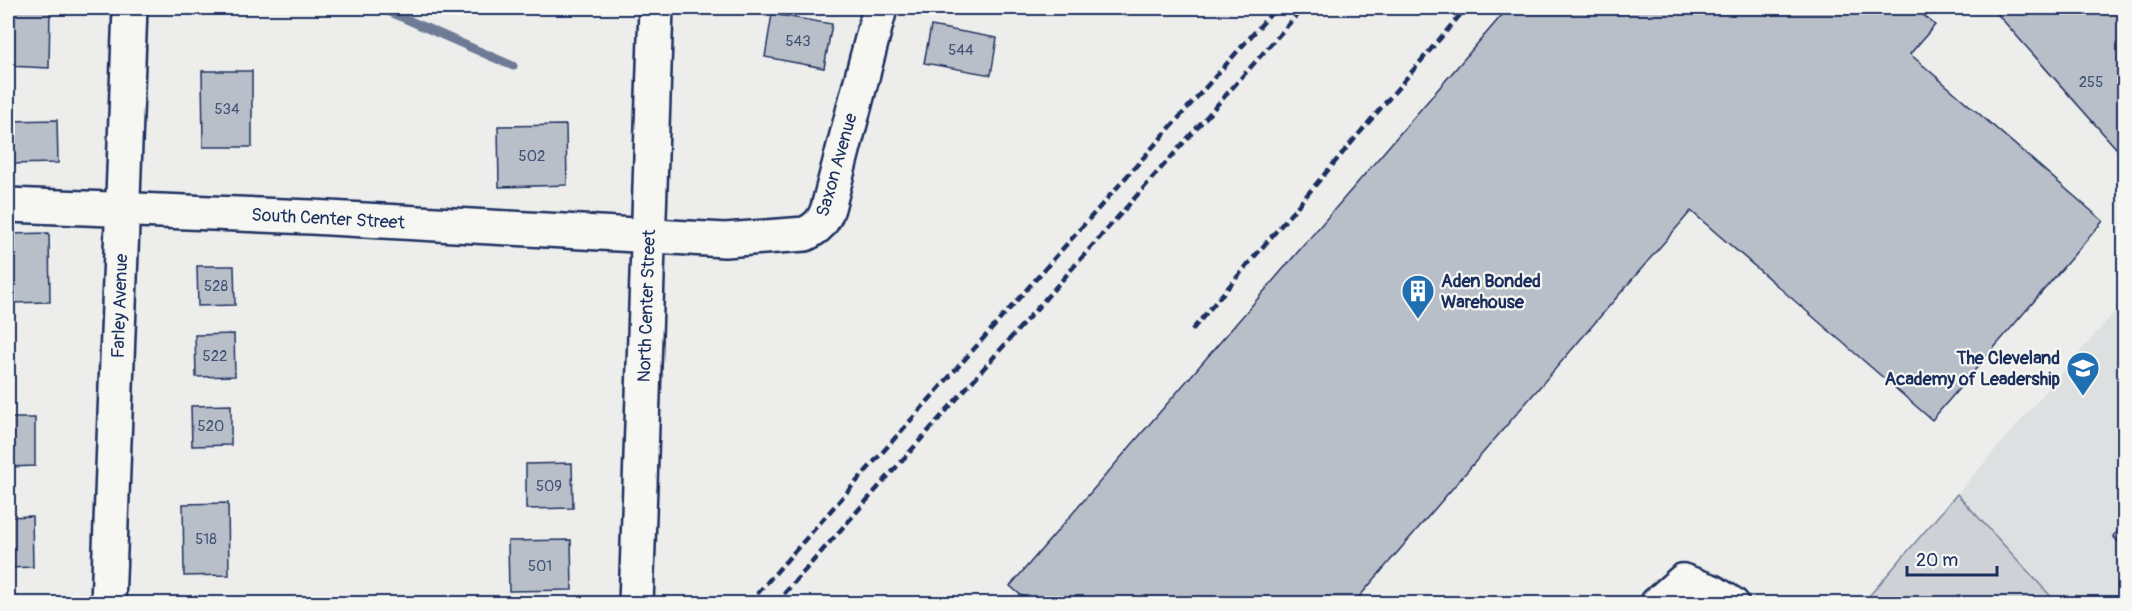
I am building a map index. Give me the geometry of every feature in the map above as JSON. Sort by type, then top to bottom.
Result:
[{"type":"street","name":"Farley Avenue","points":[[108,603],[130,8]]},
{"type":"street","name":"North Center Street","points":[[636,603],[656,8]]},
{"type":"street","name":"Saxon Avenue","points":[[649,236],[725,240],[805,234],[816,229],[824,220],[828,208],[880,8]]},
{"type":"street","name":"South Center Street","points":[[8,205],[311,217],[649,236]]},
{"type":"street","points":[[1657,603],[1683,581],[1713,592],[1732,603]]},
{"type":"shaded area","name":"The Cleveland Academy of Leadership","points":[[2124,301],[2124,603],[2057,603],[1957,494]]},
{"type":"shaded area","points":[[1957,494],[2057,603],[1863,603]]},
{"type":"building","points":[[8,8],[50,8],[49,68],[8,66]]},
{"type":"building","name":"Aden Bonded Warehouse","points":[[1508,8],[1915,8],[1935,25],[1910,54],[2103,221],[1932,420],[1691,211],[1353,604],[1031,604],[1010,586]]},
{"type":"building","points":[[1992,8],[2124,8],[2124,157]]},
{"type":"building","points":[[772,14],[832,24],[824,68],[765,57]]},
{"type":"building","points":[[931,26],[997,38],[991,75],[924,63]]},
{"type":"building","points":[[202,71],[252,71],[252,147],[203,147]]},
{"type":"building","points":[[57,120],[58,163],[8,164],[8,121]]},
{"type":"building","points":[[566,125],[567,185],[499,187],[498,126]]},
{"type":"building","points":[[49,233],[50,302],[8,303],[8,234]]},
{"type":"building","points":[[197,266],[234,266],[235,305],[198,306]]},
{"type":"building","points":[[234,334],[235,376],[196,377],[195,335]]},
{"type":"building","points":[[231,405],[231,445],[192,446],[191,406]]},
{"type":"building","points":[[8,418],[35,418],[35,466],[8,467]]},
{"type":"building","points":[[572,463],[573,508],[526,509],[526,464]]},
{"type":"building","points":[[228,503],[229,575],[184,576],[183,504]]},
{"type":"building","points":[[32,516],[33,567],[8,568],[8,517]]},
{"type":"building","points":[[2124,525],[2124,549],[2113,536]]},
{"type":"building","points":[[571,540],[572,590],[509,591],[508,541]]},
{"type":"waterway","points":[[381,8],[513,66]]},
{"type":"railway","points":[[748,604],[1276,8]]},
{"type":"railway","points":[[775,604],[1303,8]]},
{"type":"railway","points":[[1192,330],[1466,8]]},
{"type":"place","name":"Aden Bonded Warehouse","points":[[1418,320]]},
{"type":"place","name":"The Cleveland Academy of Leadership","points":[[2083,397]]}]
